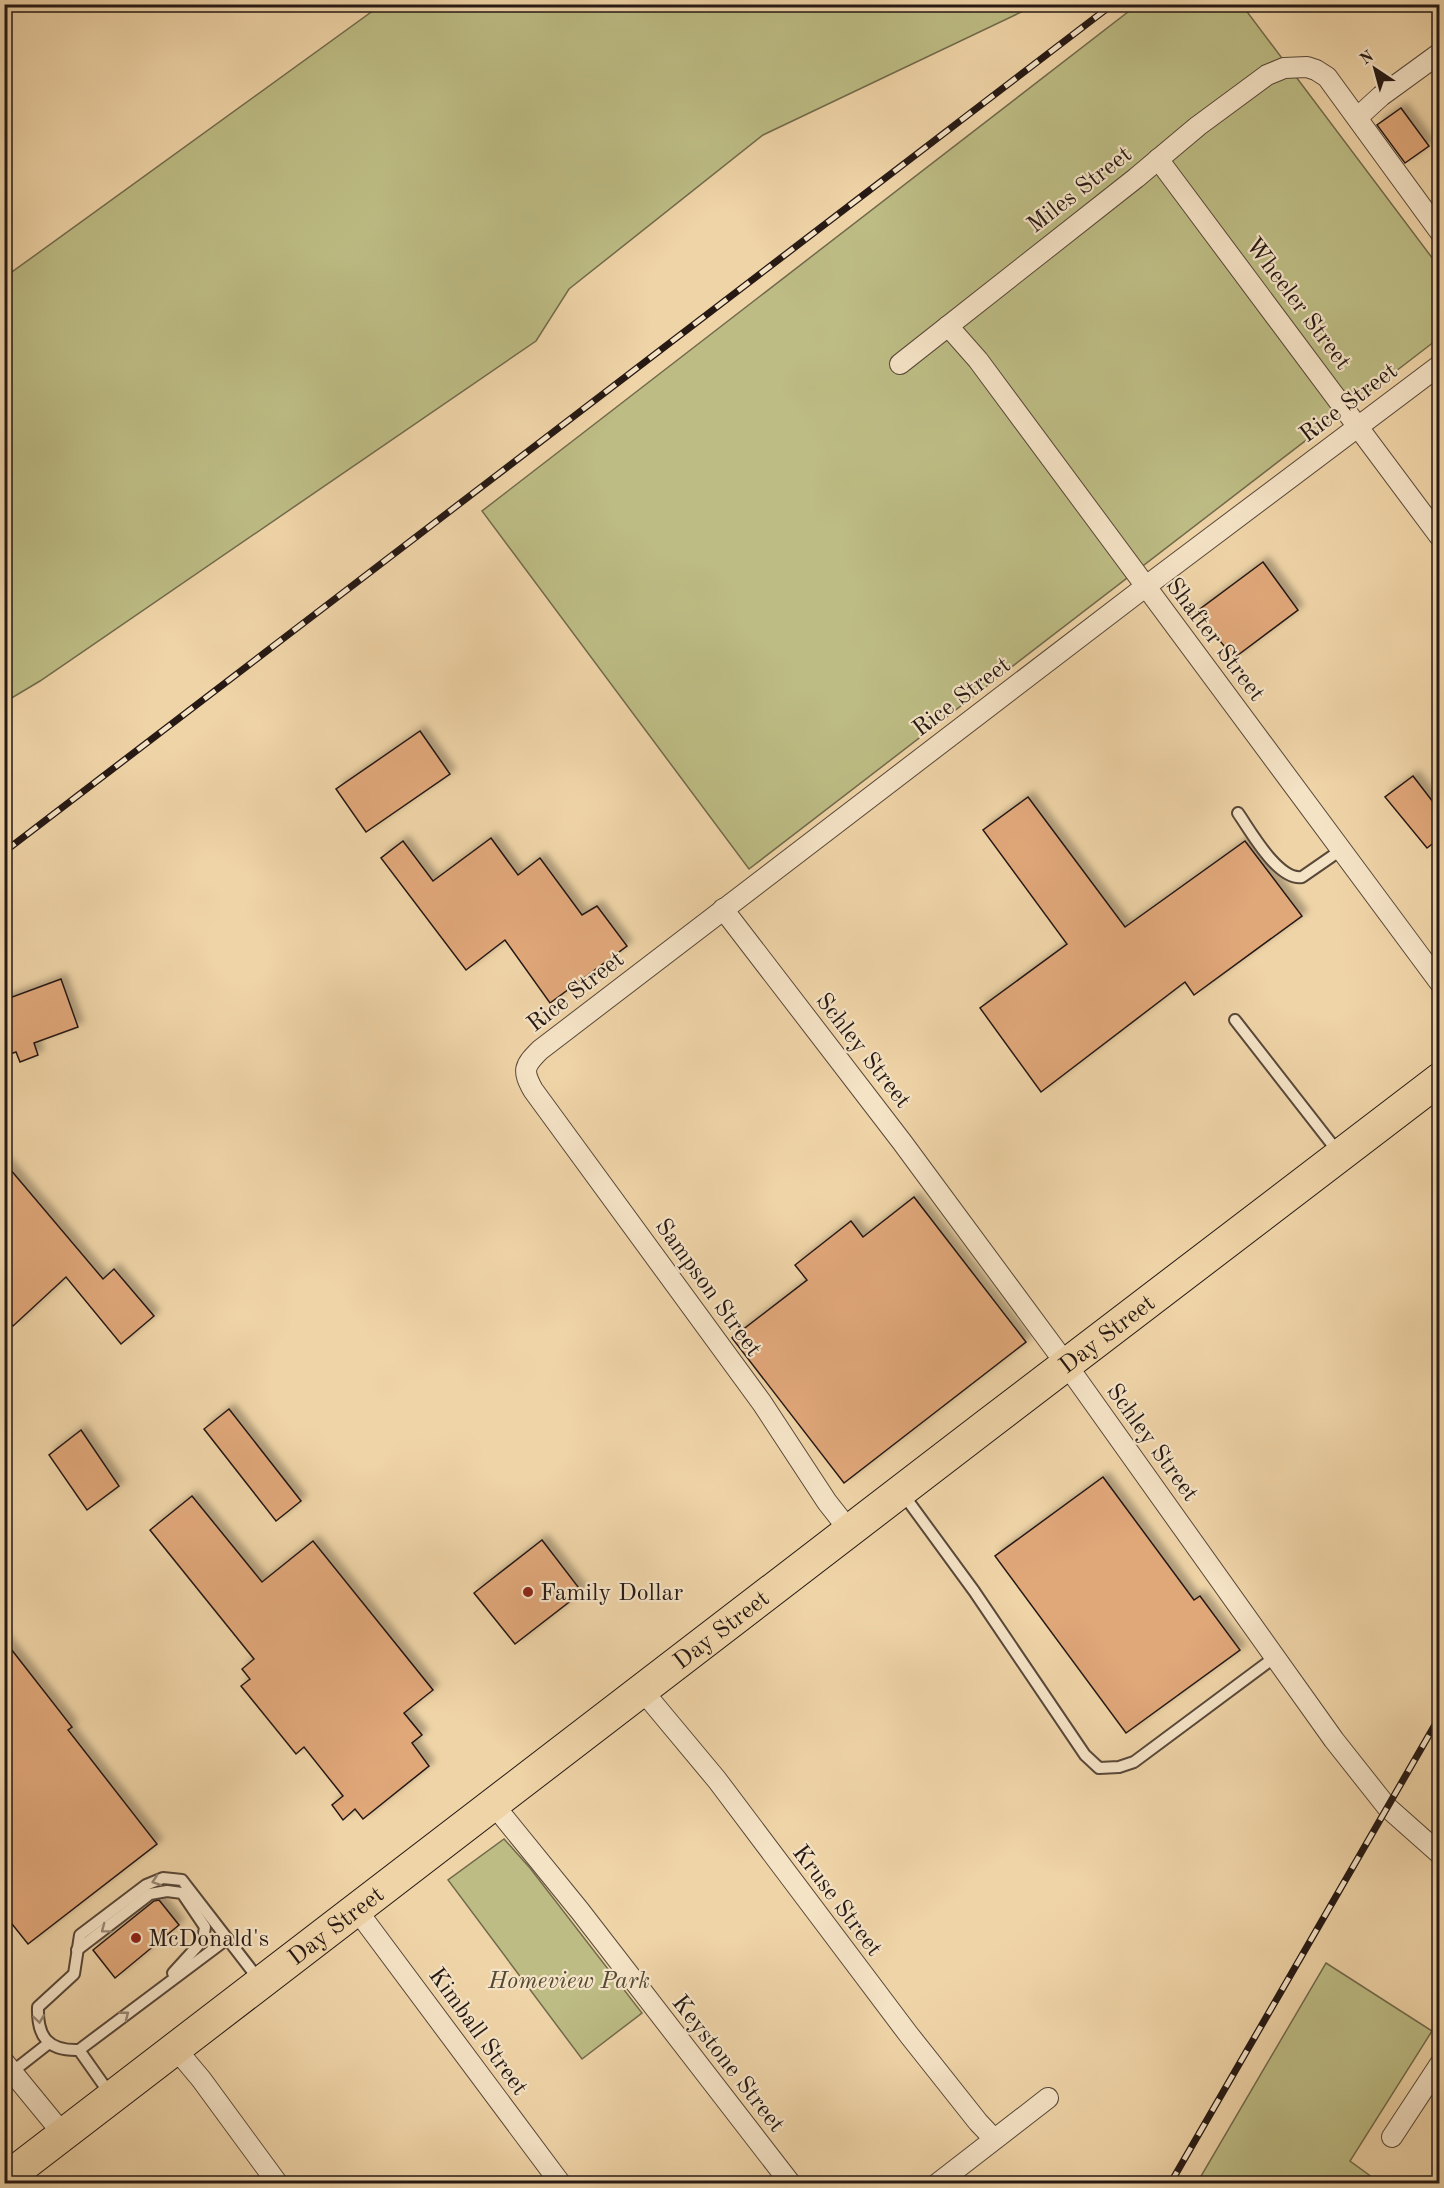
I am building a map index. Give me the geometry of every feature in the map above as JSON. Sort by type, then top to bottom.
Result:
[{"type":"main road","name":"Day Street","points":[[9,2173],[63,2134],[1440,1079]]},
{"type":"street","points":[[1440,53],[1381,96],[1358,117],[1440,232]]},
{"type":"street","name":"Miles Street","points":[[900,364],[1235,97],[1267,75],[1284,68],[1297,67],[1316,70],[1327,77],[1358,117]]},
{"type":"street","name":"Wheeler Street","points":[[1158,159],[1440,537]]},
{"type":"street","name":"Shafter Street","points":[[948,326],[978,360],[1440,983]]},
{"type":"street","name":"Rice Street","points":[[526,1076],[529,1061],[540,1050],[1145,587],[1440,365]]},
{"type":"street","name":"Schley Street","points":[[723,909],[902,1142],[1066,1364],[1334,1740],[1388,1807],[1440,1854]]},
{"type":"street","name":"Sampson Street","points":[[526,1076],[533,1090],[762,1403],[827,1502],[849,1530]]},
{"type":"street","name":"Kruse Street","points":[[642,1690],[717,1780],[909,2035],[994,2139]]},
{"type":"street","name":"Keystone Street","points":[[493,1804],[580,1911],[791,2184]]},
{"type":"street","name":"Kimball Street","points":[[356,1909],[561,2184]]},
{"type":"street","points":[[175,2048],[201,2079],[278,2184]]},
{"type":"street","points":[[1392,2137],[1440,2064]]},
{"type":"street","points":[[8,2067],[63,2134]]},
{"type":"street","points":[[938,2184],[1048,2098]]},
{"type":"lane","points":[[1238,813],[1272,863],[1297,878],[1302,877],[1341,850]]},
{"type":"lane","points":[[1235,1020],[1340,1155]]},
{"type":"lane","points":[[901,1491],[974,1591],[1084,1755],[1099,1768],[1119,1767],[1134,1762],[1275,1657]]},
{"type":"lane","points":[[227,1939],[79,2050],[63,2050],[49,2043],[38,2024],[38,2007],[74,1974],[80,1935],[146,1885],[163,1878],[182,1880],[261,1982]]},
{"type":"lane","points":[[77,1950],[150,1894],[167,1891],[182,1893],[205,1927],[203,1940],[161,1987]]},
{"type":"lane","points":[[8,2067],[49,2043]]},
{"type":"lane","points":[[79,2050],[112,2096]]},
{"type":"green space","points":[[381,5],[1036,5],[763,135],[569,289],[536,341],[40,681],[5,702],[5,277]]},
{"type":"green space","points":[[1137,5],[1242,5],[1439,267],[1439,338],[749,869],[482,511]]},
{"type":"green space","name":"Homeview Park","points":[[504,1839],[530,1868],[642,2013],[582,2059],[448,1880]]},
{"type":"green space","points":[[1326,1963],[1432,2031],[1350,2161],[1380,2183],[1197,2183]]},
{"type":"building","points":[[1401,108],[1429,146],[1405,163],[1377,125]]},
{"type":"building","points":[[1263,562],[1298,610],[1234,658],[1196,612]]},
{"type":"building","points":[[420,731],[450,774],[366,832],[336,789]]},
{"type":"building","points":[[1413,776],[1440,811],[1440,838],[1427,848],[1385,797]]},
{"type":"building","points":[[1028,797],[1125,927],[1245,841],[1302,916],[1194,995],[1185,982],[1041,1092],[980,1008],[1067,944],[983,830]]},
{"type":"building","points":[[491,838],[518,875],[540,858],[582,915],[597,906],[627,946],[550,1003],[505,940],[466,970],[381,858],[403,841],[433,881]]},
{"type":"building","points":[[61,979],[78,1027],[34,1043],[38,1055],[20,1062],[16,1052],[4,1056],[4,1000]]},
{"type":"building","points":[[4,1162],[103,1279],[114,1269],[154,1316],[121,1344],[66,1277],[13,1326],[4,1316]]},
{"type":"building","points":[[914,1197],[1026,1342],[844,1483],[732,1338],[807,1280],[795,1265],[851,1221],[863,1237]]},
{"type":"building","points":[[229,1409],[301,1501],[276,1521],[204,1429]]},
{"type":"building","points":[[81,1430],[119,1486],[87,1510],[49,1455]]},
{"type":"building","points":[[1103,1477],[1194,1600],[1200,1596],[1240,1650],[1126,1733],[995,1556]]},
{"type":"building","points":[[192,1496],[262,1582],[313,1541],[433,1690],[404,1713],[422,1735],[412,1743],[429,1766],[363,1819],[355,1809],[343,1820],[332,1805],[343,1796],[304,1747],[296,1754],[241,1686],[250,1679],[242,1669],[254,1659],[150,1530]]},
{"type":"building","name":"Family Dollar","points":[[542,1540],[582,1592],[515,1644],[474,1593]]},
{"type":"building","points":[[4,1640],[72,1727],[68,1730],[157,1844],[28,1944],[4,1914]]},
{"type":"building","name":"McDonald's","points":[[159,1900],[179,1925],[115,1978],[93,1950],[154,1901]]},
{"type":"railway","points":[[4,852],[1113,4]]},
{"type":"railway","points":[[1170,2184],[1440,1716]]},
{"type":"place","name":"Family Dollar","points":[[528,1592]]},
{"type":"place","name":"McDonald's","points":[[136,1938]]}]
